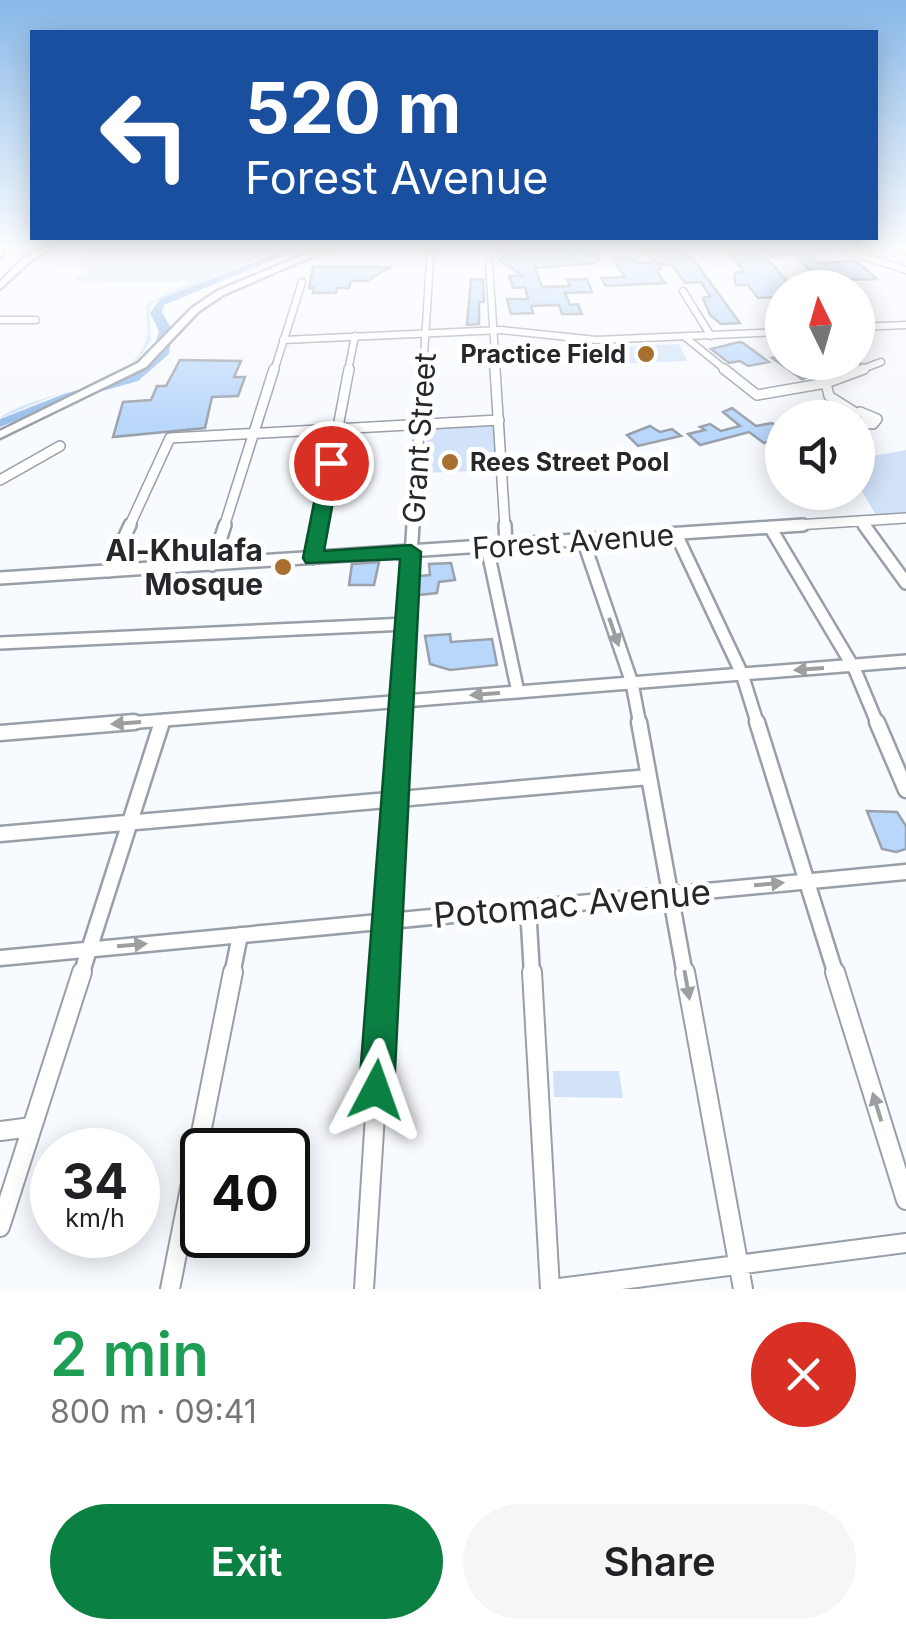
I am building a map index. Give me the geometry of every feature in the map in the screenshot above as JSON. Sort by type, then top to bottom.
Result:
[{"type":"highway","points":[[0,433],[122,378],[155,353],[199,306]]},
{"type":"street","points":[[212,565],[295,306]]},
{"type":"street","name":"Grant Street","points":[[364,1289],[428,306]]},
{"type":"street","points":[[492,306],[506,545]]},
{"type":"street","points":[[692,306],[711,334]]},
{"type":"street","points":[[0,320],[36,320]]},
{"type":"street","points":[[875,329],[906,326]]},
{"type":"street","points":[[494,328],[596,340],[711,334]]},
{"type":"street","points":[[284,340],[494,328],[596,338],[765,332]]},
{"type":"street","points":[[313,558],[355,336]]},
{"type":"street","points":[[685,337],[757,394],[796,391],[834,380]]},
{"type":"street","points":[[826,384],[829,396]]},
{"type":"street","points":[[796,391],[834,400]]},
{"type":"street","points":[[110,572],[170,438],[499,420]]},
{"type":"street","points":[[0,480],[60,446]]},
{"type":"street","name":"Forest Avenue","points":[[2,582],[906,518]]},
{"type":"street","points":[[861,521],[906,583]]},
{"type":"street","points":[[770,527],[852,666],[906,790]]},
{"type":"street","points":[[676,534],[742,674],[906,1200]]},
{"type":"street","points":[[583,540],[632,683],[742,1289]]},
{"type":"street","points":[[487,546],[518,692]]},
{"type":"street","points":[[0,643],[406,624]]},
{"type":"street","points":[[0,733],[906,661]]},
{"type":"street","points":[[0,1227],[163,720]]},
{"type":"street","points":[[891,754],[906,753]]},
{"type":"street","points":[[0,834],[649,777]]},
{"type":"street","name":"Potomac Avenue","points":[[0,958],[906,872]]},
{"type":"street","points":[[528,907],[551,1289],[906,1244]]},
{"type":"street","points":[[170,1289],[240,935]]},
{"type":"street","points":[[0,1131],[32,1127]]},
{"type":"shaded area","points":[[146,306],[151,306],[151,341],[142,354],[124,371],[85,386],[125,368],[139,354],[148,328]]},
{"type":"shaded area","name":"Practice Field","points":[[679,344],[687,361],[612,364],[608,347]]},
{"type":"shaded area","points":[[76,389],[0,418],[16,408]]},
{"type":"shaded area","points":[[494,424],[497,470],[424,473],[428,427]]},
{"type":"shaded area","points":[[906,450],[906,515],[877,517],[873,510],[875,456]]},
{"type":"shaded area","points":[[553,1071],[619,1071],[623,1098],[554,1097]]},
{"type":"water","points":[[155,306],[164,306],[162,312],[172,330],[169,354],[138,381],[60,403],[0,427],[0,419],[64,394],[132,374],[150,362],[159,331],[150,313]]},
{"type":"building","points":[[469,306],[479,306],[479,324],[467,325]]},
{"type":"building","points":[[509,306],[531,306],[533,313],[511,314]]},
{"type":"building","points":[[559,306],[579,306],[582,314],[562,314]]},
{"type":"building","points":[[706,306],[728,306],[740,323],[721,324]]},
{"type":"building","points":[[743,343],[765,363],[748,366],[740,361],[729,363],[711,349]]},
{"type":"building","points":[[180,360],[241,361],[234,377],[245,377],[238,396],[212,397],[205,428],[113,437],[123,402],[151,400],[157,386],[166,386]]},
{"type":"building","points":[[732,408],[756,426],[765,424],[765,443],[749,432],[700,445],[688,434],[705,430],[700,427],[710,424],[721,431],[740,426],[723,412]]},
{"type":"building","points":[[650,426],[660,432],[672,429],[681,436],[638,446],[627,435]]},
{"type":"building","points":[[379,562],[374,585],[349,585],[352,564]]},
{"type":"building","points":[[451,563],[455,580],[439,582],[437,593],[418,595],[419,576],[430,575],[429,564]]},
{"type":"building","points":[[450,634],[451,642],[492,639],[497,665],[450,670],[430,664],[425,636]]},
{"type":"building","points":[[867,811],[897,812],[906,826],[906,849],[882,849]]},
{"type":"place","name":"Practice Field","points":[[646,354]]},
{"type":"place","name":"Rees Street Pool","points":[[450,462]]},
{"type":"place","name":"Al-Khulafa Mosque","points":[[283,567]]},
{"type":"route","points":[[331,463],[313,558],[411,552],[376,1090]]}]
